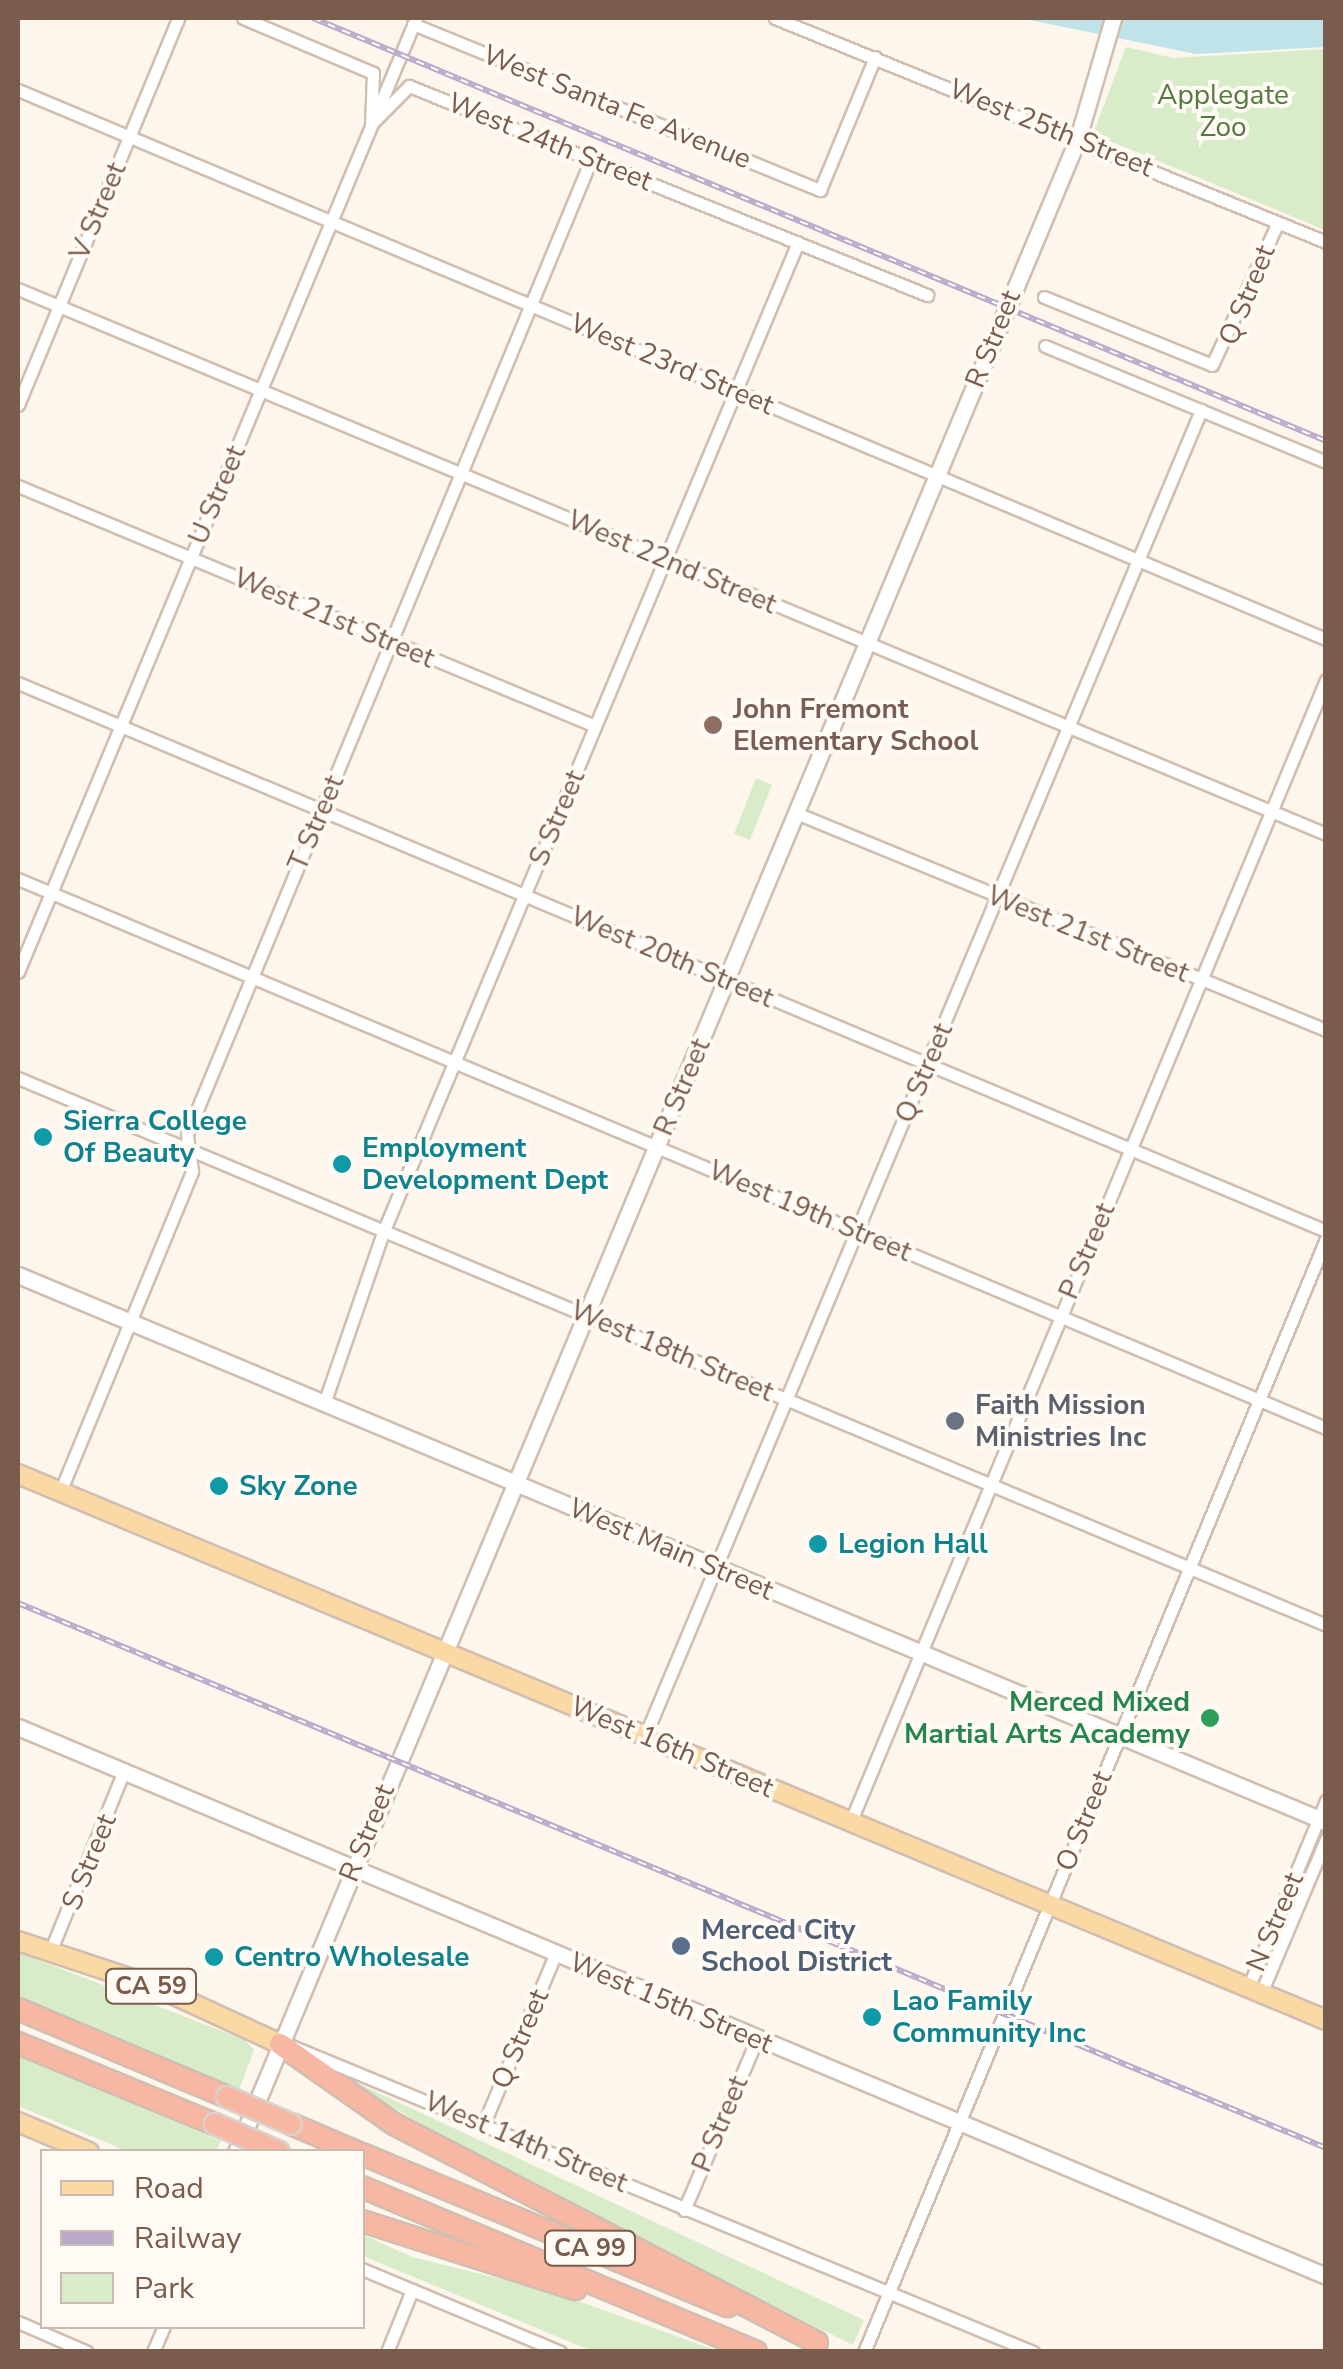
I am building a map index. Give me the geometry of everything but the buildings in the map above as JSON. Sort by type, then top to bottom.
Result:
[{"type":"highway","name":"CA 99","points":[[18,2010],[350,2149]]},
{"type":"highway","points":[[18,2043],[272,2149]]},
{"type":"highway","name":"CA 59","points":[[280,2044],[394,2124],[826,2347]]},
{"type":"highway","name":"CA 99","points":[[365,2155],[826,2347]]},
{"type":"highway","name":"CA 99","points":[[365,2187],[755,2351]]},
{"type":"highway","points":[[365,2223],[755,2351]]},
{"type":"main road","name":"West 16th Street","points":[[18,1474],[1326,2020]]},
{"type":"main road","name":"West 14th Street","points":[[18,1941],[280,2044]]},
{"type":"main road","points":[[18,2122],[82,2149]]},
{"type":"street","name":"V Street","points":[[18,405],[178,18]]},
{"type":"street","points":[[242,18],[373,73],[370,124]]},
{"type":"street","name":"West 25th Street","points":[[775,18],[1326,242]]},
{"type":"street","name":"R Street","points":[[237,2149],[1078,138],[1114,18]]},
{"type":"street","name":"U Street","points":[[18,972],[415,21]]},
{"type":"street","name":"West Santa Fe Avenue","points":[[415,21],[820,190],[876,57]]},
{"type":"street","name":"West 24th Street","points":[[370,124],[409,86],[927,295]]},
{"type":"street","name":"West 23rd Street","points":[[18,90],[1326,639]]},
{"type":"street","name":"T Street","points":[[60,1492],[192,1170],[187,1134],[592,158]]},
{"type":"street","name":"Q Street","points":[[1044,297],[1212,365],[1278,222]]},
{"type":"street","name":"S Street","points":[[326,1398],[384,1230],[798,242]]},
{"type":"street","name":"West 22nd Street","points":[[18,289],[1326,834]]},
{"type":"street","points":[[1045,346],[1326,462]]},
{"type":"street","name":"Q Street","points":[[645,1736],[1202,410]]},
{"type":"street","name":"West 21st Street","points":[[18,486],[595,726]]},
{"type":"street","name":"P Street","points":[[850,1822],[1326,680]]},
{"type":"street","name":"West 20th Street","points":[[18,683],[1326,1231]]},
{"type":"street","name":"West 21st Street","points":[[796,813],[1326,1030]]},
{"type":"street","name":"West 19th Street","points":[[18,878],[1326,1428]]},
{"type":"street","name":"West 18th Street","points":[[18,1078],[1326,1625]]},
{"type":"street","name":"O Street","points":[[864,2352],[1326,1239]]},
{"type":"street","name":"West Main Street","points":[[18,1276],[326,1398],[515,1484],[1322,1821]]},
{"type":"street","name":"West 15th Street","points":[[18,1727],[1326,2276]]},
{"type":"street","name":"S Street","points":[[50,1952],[124,1770]]},
{"type":"street","name":"N Street","points":[[1254,1991],[1322,1821],[1326,1801]]},
{"type":"street","name":"N Street","points":[[1254,1991],[1326,1839]]},
{"type":"street","name":"Q Street","points":[[484,2123],[555,1955]]},
{"type":"street","name":"P Street","points":[[684,2210],[757,2039]]},
{"type":"street","name":"West 14th Street","points":[[280,2044],[484,2123],[684,2210],[1033,2352]]},
{"type":"street","points":[[365,2270],[560,2352]]},
{"type":"street","points":[[387,2352],[412,2290]]},
{"type":"street","points":[[18,2322],[88,2352]]},
{"type":"green space","name":"Applegate Zoo","points":[[1126,47],[1173,58],[1325,49],[1325,230],[1093,134]]},
{"type":"green space","points":[[756,778],[772,785],[750,840],[734,834]]},
{"type":"green space","points":[[18,1952],[245,2040],[254,2050],[239,2090],[18,1997]]},
{"type":"green space","points":[[18,2055],[221,2141],[217,2149],[122,2149],[18,2106]]},
{"type":"green space","points":[[321,2066],[864,2320],[853,2345],[521,2181]]},
{"type":"green space","points":[[365,2235],[412,2257],[553,2292],[718,2351],[592,2351],[365,2257]]},
{"type":"water","points":[[1020,18],[1325,18],[1325,47],[1196,54]]},
{"type":"railway","points":[[313,18],[1326,441]]},
{"type":"railway","points":[[18,1603],[1326,2148]]},
{"type":"place","name":"John Fremont Elementary School","points":[[713,725]]},
{"type":"place","name":"Sierra College Of Beauty","points":[[43,1137]]},
{"type":"place","name":"Employment Development Dept","points":[[342,1164]]},
{"type":"place","name":"Faith Mission Ministries Inc","points":[[955,1421]]},
{"type":"place","name":"Sky Zone","points":[[219,1486]]},
{"type":"place","name":"Legion Hall","points":[[818,1544]]},
{"type":"place","name":"Merced Mixed Martial Arts Academy","points":[[1210,1718]]},
{"type":"place","name":"Merced City School District","points":[[681,1946]]},
{"type":"place","name":"Centro Wholesale","points":[[214,1957]]},
{"type":"place","name":"Lao Family Community Inc","points":[[872,2017]]}]
